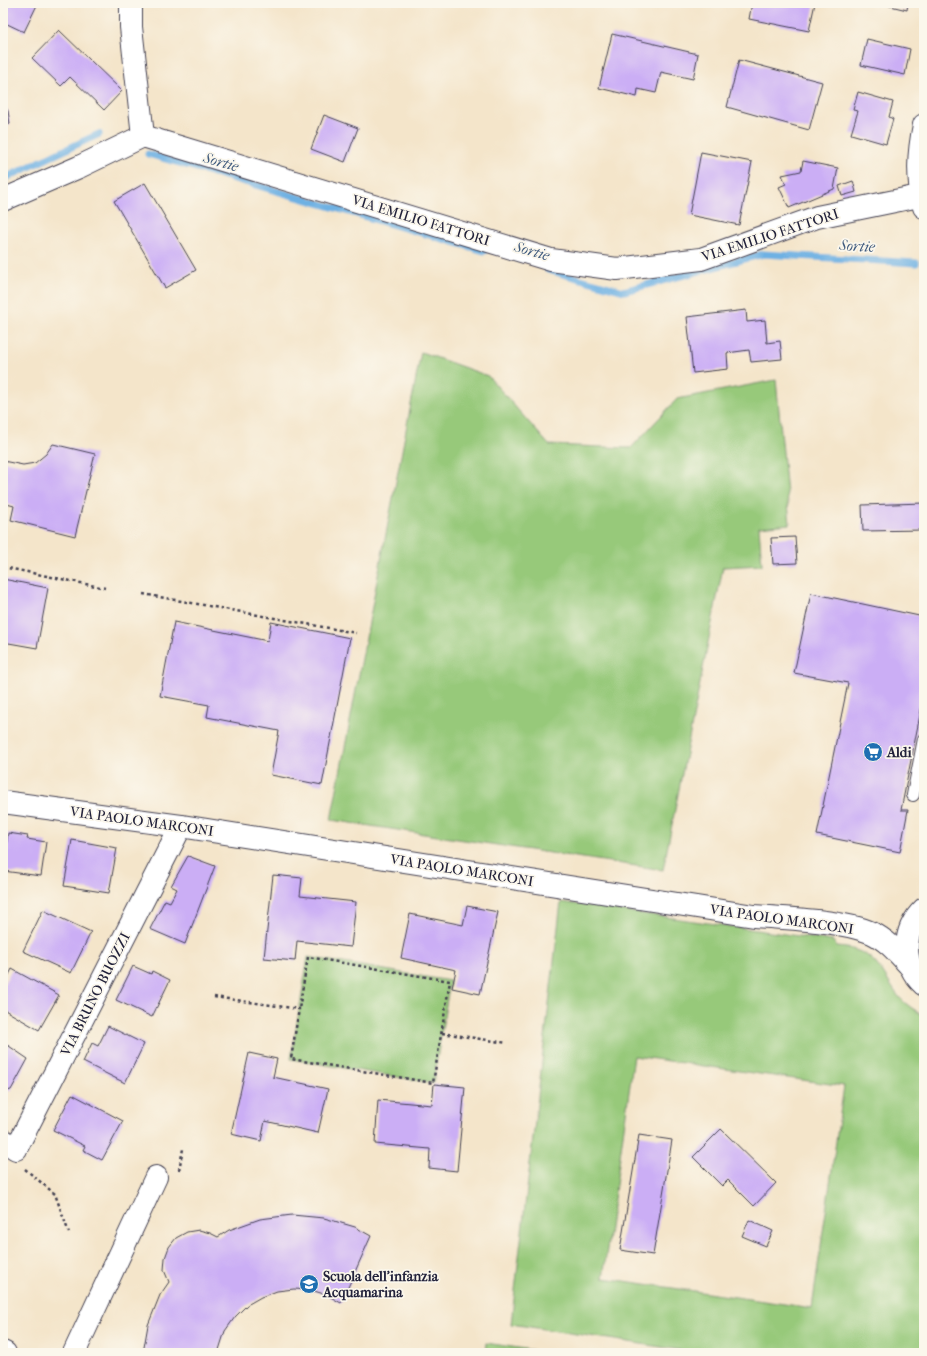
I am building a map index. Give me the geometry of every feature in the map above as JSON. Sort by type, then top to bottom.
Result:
[{"type":"street","points":[[3,200],[79,167],[143,136],[130,27],[131,3]]},
{"type":"street","points":[[923,199],[918,152],[924,125]]},
{"type":"street","name":"VIA EMILIO FATTORI","points":[[143,136],[552,260],[617,269],[701,259],[817,217],[923,199]]},
{"type":"street","name":"VIA PAOLO MARCONI","points":[[3,802],[180,826],[754,916],[843,925],[872,933],[892,946],[924,985]]},
{"type":"street","name":"VIA BRUNO BUOZZI","points":[[9,1144],[180,826]]},
{"type":"street","points":[[909,965],[906,948],[909,931],[916,916],[924,909]]},
{"type":"street","points":[[74,1353],[156,1177]]},
{"type":"lane","points":[[913,796],[924,739]]},
{"type":"path","points":[[3,567],[106,588]]},
{"type":"path","points":[[143,594],[356,633]]},
{"type":"path","points":[[308,957],[450,981],[434,1084],[291,1059],[299,1009],[308,957]]},
{"type":"path","points":[[214,997],[299,1009]]},
{"type":"path","points":[[442,1033],[507,1043]]},
{"type":"path","points":[[9,1144],[24,1168],[55,1194],[69,1233]]},
{"type":"path","points":[[178,1172],[183,1149]]},
{"type":"green space","points":[[421,352],[488,376],[549,445],[631,448],[677,399],[776,380],[790,524],[759,527],[762,565],[723,567],[663,870],[331,820]]},
{"type":"green space","points":[[561,902],[833,941],[837,947],[861,952],[869,957],[876,963],[899,997],[924,1016],[924,1353],[700,1353],[511,1324]],"holes":[[[634,1056],[844,1086],[812,1308],[603,1278]]]},
{"type":"green space","points":[[308,957],[450,981],[433,1083],[291,1059]]},
{"type":"green space","points":[[486,1343],[551,1353],[485,1353]]},
{"type":"building","points":[[3,3],[38,3],[24,32],[3,22]]},
{"type":"building","points":[[752,3],[815,3],[809,31],[749,19]]},
{"type":"building","points":[[878,3],[908,3],[907,10]]},
{"type":"building","points":[[59,30],[122,91],[104,110],[70,77],[61,86],[32,58]]},
{"type":"building","points":[[612,34],[698,54],[693,79],[661,72],[656,93],[638,89],[637,97],[599,88]]},
{"type":"building","points":[[867,39],[910,49],[905,75],[861,65]]},
{"type":"building","points":[[739,60],[822,82],[809,130],[727,107]]},
{"type":"building","points":[[858,92],[893,102],[889,117],[893,119],[886,144],[851,134],[858,111],[853,110]]},
{"type":"building","points":[[3,102],[8,111],[10,124],[3,127]]},
{"type":"building","points":[[324,115],[358,128],[345,162],[311,149]]},
{"type":"building","points":[[701,152],[752,162],[739,225],[689,215]]},
{"type":"building","points":[[803,161],[838,168],[834,189],[789,208],[779,187],[786,184],[782,175],[801,171]]},
{"type":"building","points":[[853,181],[856,192],[842,196],[839,186]]},
{"type":"building","points":[[145,183],[196,270],[165,288],[114,201]]},
{"type":"building","points":[[746,310],[747,322],[765,320],[767,343],[780,341],[782,359],[751,362],[749,350],[727,353],[728,369],[693,373],[687,317]]},
{"type":"building","points":[[53,444],[95,454],[75,536],[11,520],[14,506],[3,503],[3,461],[23,465],[35,463],[46,454]]},
{"type":"building","points":[[924,503],[924,530],[863,531],[862,505]]},
{"type":"building","points":[[795,537],[797,563],[773,564],[771,538]]},
{"type":"building","points":[[3,579],[48,588],[37,648],[3,642]]},
{"type":"building","name":"Aldi","points":[[811,593],[924,617],[924,695],[901,810],[908,810],[900,852],[817,835],[848,683],[794,673]]},
{"type":"building","points":[[174,622],[268,641],[271,622],[350,638],[322,785],[271,775],[279,731],[207,717],[209,705],[160,696]]},
{"type":"building","points":[[8,833],[28,836],[27,839],[46,842],[41,876],[3,871]]},
{"type":"building","points":[[72,840],[117,848],[109,893],[64,886]]},
{"type":"building","points":[[188,856],[215,866],[185,944],[150,929],[165,900],[170,902],[177,889],[171,886]]},
{"type":"building","points":[[273,875],[302,878],[300,896],[356,902],[351,947],[297,941],[295,961],[264,958]]},
{"type":"building","points":[[467,906],[498,912],[480,994],[452,988],[456,970],[401,958],[410,914],[463,925]]},
{"type":"building","points":[[43,910],[91,932],[71,973],[23,951]]},
{"type":"building","points":[[133,966],[151,974],[152,971],[170,980],[152,1017],[116,1000]]},
{"type":"building","points":[[12,969],[59,995],[39,1030],[3,1009],[3,986]]},
{"type":"building","points":[[108,1026],[144,1044],[125,1083],[83,1062],[92,1043],[98,1046]]},
{"type":"building","points":[[3,1042],[28,1059],[11,1090],[3,1092]]},
{"type":"building","points":[[249,1053],[277,1059],[273,1077],[328,1089],[318,1133],[265,1121],[261,1141],[231,1134]]},
{"type":"building","points":[[434,1084],[465,1087],[457,1171],[429,1168],[430,1149],[375,1144],[378,1100],[432,1105]]},
{"type":"building","points":[[72,1094],[123,1121],[102,1160],[83,1150],[85,1146],[53,1130]]},
{"type":"building","points":[[721,1129],[776,1183],[754,1206],[728,1180],[722,1186],[693,1157]]},
{"type":"building","points":[[639,1135],[672,1140],[653,1255],[620,1250]]},
{"type":"building","points":[[292,1215],[324,1218],[355,1227],[371,1236],[341,1303],[327,1295],[311,1290],[294,1289],[277,1291],[261,1297],[247,1305],[235,1317],[225,1331],[218,1353],[143,1353],[148,1325],[160,1295],[169,1282],[164,1270],[165,1258],[169,1247],[176,1238],[187,1232],[199,1230],[218,1237],[229,1230],[260,1219]]},
{"type":"building","points":[[749,1220],[773,1231],[766,1246],[742,1236]]},
{"type":"waterway","name":"Sortie","points":[[3,179],[99,134]]},
{"type":"waterway","name":"Sortie","points":[[148,154],[484,251]]},
{"type":"waterway","name":"Sortie","points":[[548,270],[624,291],[763,254],[916,263]]},
{"type":"place","name":"Aldi","points":[[873,752]]},
{"type":"place","name":"Scuola dell'infanzia Acquamarina","points":[[309,1284]]}]
